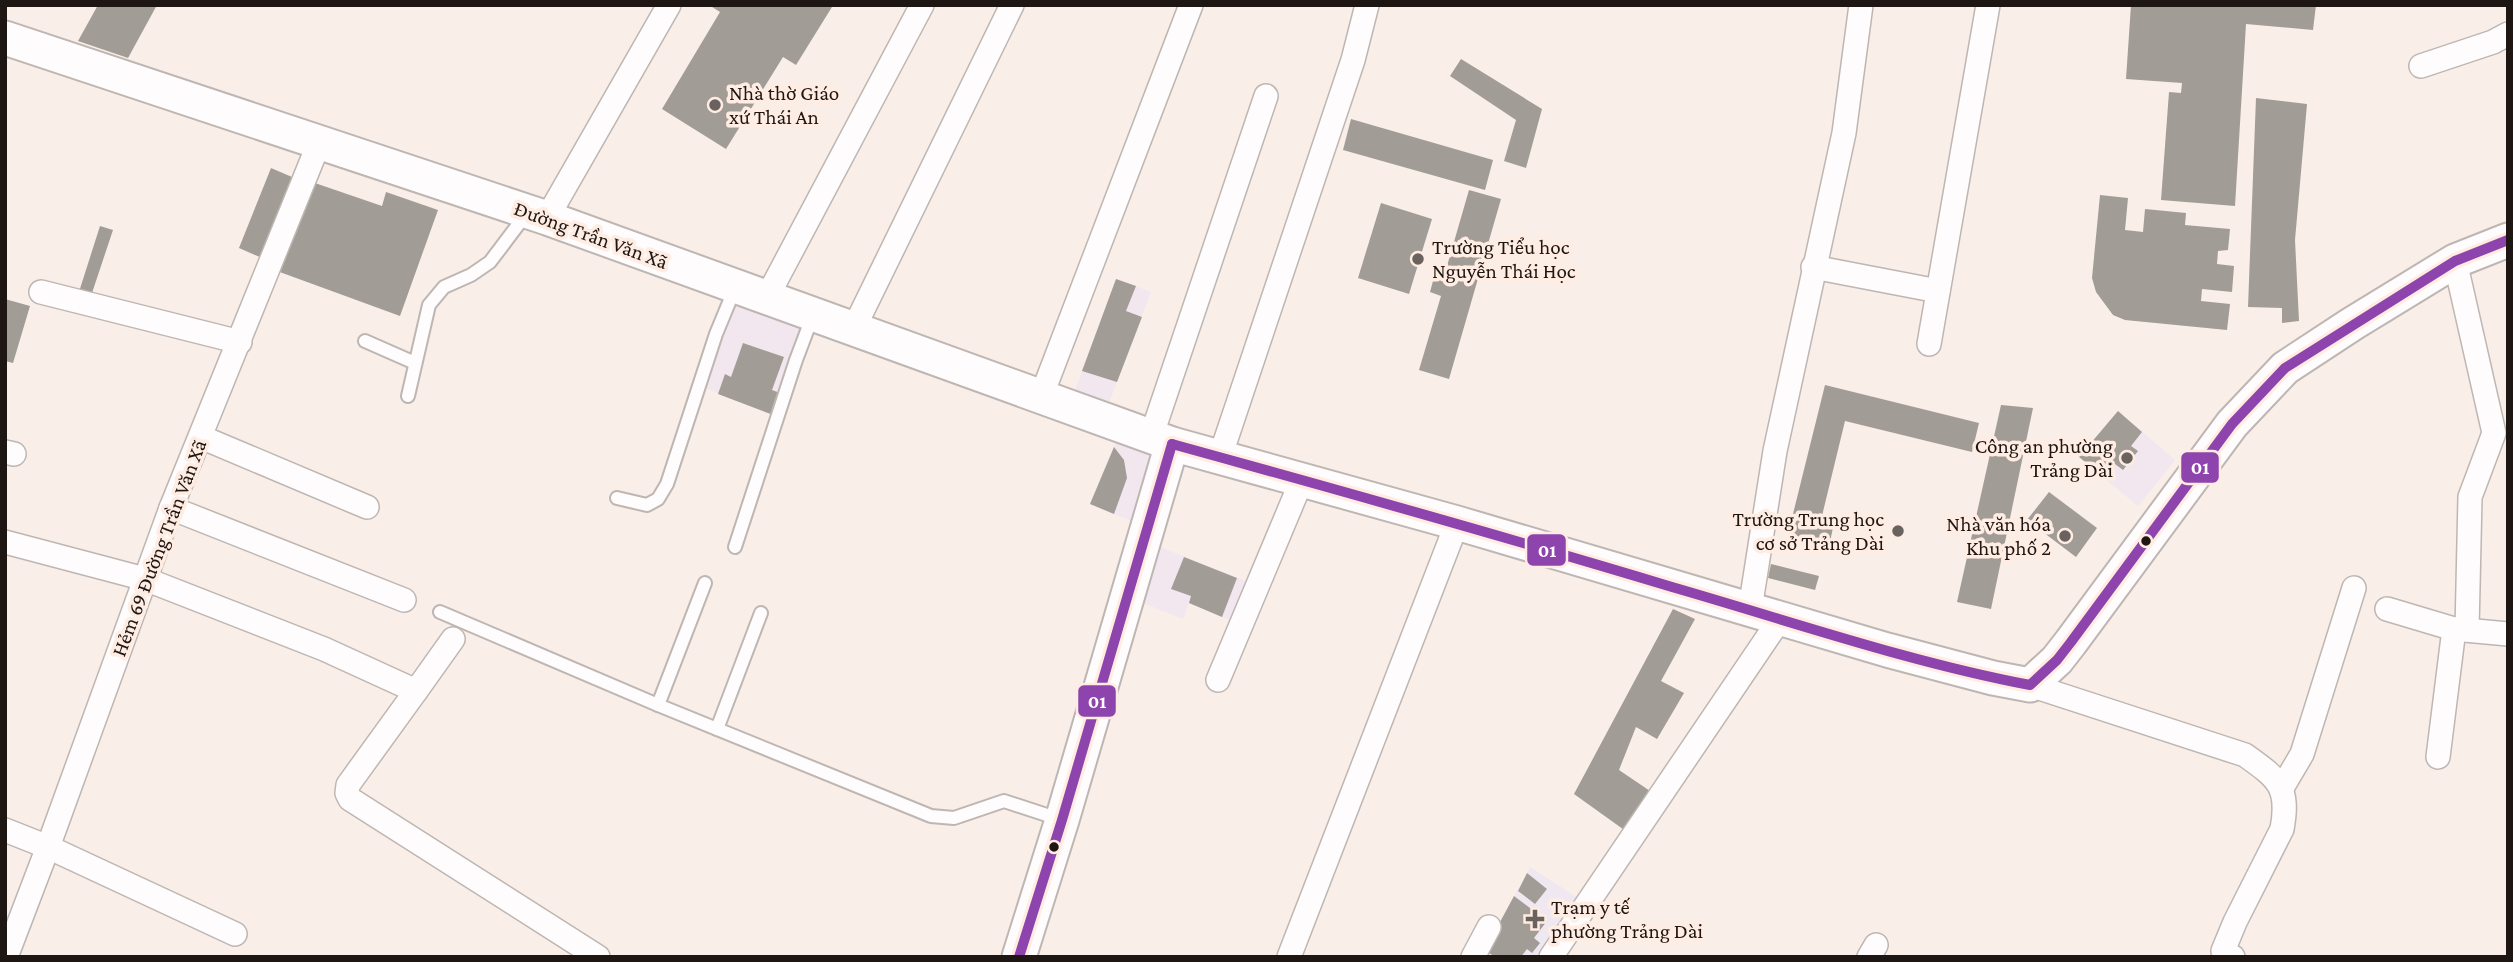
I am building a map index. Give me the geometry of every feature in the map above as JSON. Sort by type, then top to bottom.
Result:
[{"type":"street","points":[[537,215],[669,5]]},
{"type":"street","points":[[766,299],[922,5]]},
{"type":"street","points":[[853,330],[1012,5]]},
{"type":"street","points":[[1041,397],[1191,5]]},
{"type":"street","points":[[1220,457],[1349,73],[1367,5]]},
{"type":"street","points":[[1551,957],[1765,614],[1775,451],[1844,133],[1861,5]]},
{"type":"street","points":[[1928,344],[1988,5]]},
{"type":"street","points":[[2421,66],[2493,42],[2508,34]]},
{"type":"street","name":"Đường Trần Văn Xã","points":[[5,38],[537,215],[1162,440],[1301,482],[1458,523],[1765,614],[1993,678],[2030,685]]},
{"type":"street","points":[[1021,956],[1062,820],[1162,440],[1266,96]]},
{"type":"street","name":"Hẻm 69 Đường Trần Văn Xã","points":[[6,957],[171,508],[319,143]]},
{"type":"street","points":[[2226,955],[2235,922],[2282,829],[2285,814],[2282,788],[2269,772],[2245,755],[2030,685],[2057,660],[2071,642],[2232,424],[2293,361],[2455,261],[2508,240]]},
{"type":"street","points":[[2438,757],[2461,629],[2470,497],[2501,434],[2455,261]]},
{"type":"street","points":[[1813,267],[1938,291]]},
{"type":"street","points":[[41,292],[240,342]]},
{"type":"street","points":[[201,437],[367,507]]},
{"type":"street","points":[[1218,680],[1301,482]]},
{"type":"street","points":[[171,508],[404,600]]},
{"type":"street","points":[[1289,957],[1458,523]]},
{"type":"street","points":[[5,542],[145,579],[324,649],[416,691]]},
{"type":"street","points":[[2282,788],[2302,754],[2354,588]]},
{"type":"street","points":[[2388,609],[2461,629],[2508,634]]},
{"type":"street","points":[[453,639],[348,785],[347,793],[350,799],[598,957]]},
{"type":"street","points":[[5,830],[48,847],[235,934]]},
{"type":"street","points":[[1473,957],[1489,927]]},
{"type":"lane","points":[[408,396],[429,305],[444,287],[471,275],[490,262],[537,215]]},
{"type":"lane","points":[[617,498],[648,505],[659,499],[667,484],[716,334],[735,287]]},
{"type":"lane","points":[[735,547],[813,315]]},
{"type":"lane","points":[[365,341],[415,363]]},
{"type":"lane","points":[[658,705],[705,583]]},
{"type":"lane","points":[[440,612],[658,705],[931,816],[954,818],[1004,801],[1062,820]]},
{"type":"lane","points":[[718,729],[761,613]]},
{"type":"shaded area","points":[[1116,279],[1151,292],[1107,408],[1073,396]]},
{"type":"shaded area","points":[[735,300],[804,324],[773,415],[703,387]]},
{"type":"shaded area","name":"Công an phường Trảng Dài","points":[[2118,411],[2175,460],[2138,506],[2079,457]]},
{"type":"shaded area","points":[[1118,437],[1157,451],[1136,523],[1090,504]]},
{"type":"shaded area","points":[[1155,545],[1251,583],[1234,622],[1189,603],[1183,619],[1138,601]]},
{"type":"shaded area","name":"Trạm y tế phường Trảng Dài","points":[[1530,867],[1581,900],[1542,957],[1482,957]]},
{"type":"building","points":[[98,5],[157,5],[128,58],[78,41]]},
{"type":"building","points":[[709,5],[832,7],[796,65],[783,57],[726,149],[662,109],[720,12]]},
{"type":"building","points":[[2131,5],[2316,5],[2313,30],[2246,24],[2235,206],[2161,200],[2169,92],[2181,93],[2182,83],[2126,79]]},
{"type":"building","points":[[1461,59],[1542,109],[1526,168],[1504,161],[1516,120],[1450,76]]},
{"type":"building","points":[[2256,98],[2307,104],[2295,240],[2299,321],[2282,323],[2282,308],[2248,307]]},
{"type":"building","points":[[1351,119],[1493,160],[1485,190],[1343,150]]},
{"type":"building","points":[[271,168],[299,180],[262,258],[239,248]]},
{"type":"building","points":[[312,182],[382,206],[386,192],[438,210],[400,316],[277,271]]},
{"type":"building","points":[[1469,190],[1501,199],[1449,379],[1419,370],[1441,296],[1430,292],[1436,270],[1445,273]]},
{"type":"building","points":[[2100,195],[2128,198],[2125,230],[2143,232],[2145,209],[2186,213],[2185,225],[2230,229],[2228,250],[2218,251],[2217,264],[2234,266],[2232,292],[2202,289],[2201,301],[2230,304],[2227,330],[2125,320],[2113,315],[2096,292],[2092,278]]},
{"type":"building","points":[[1381,203],[1432,219],[1409,294],[1358,278]]},
{"type":"building","points":[[100,226],[113,230],[90,299],[78,295]]},
{"type":"building","points":[[1116,279],[1136,286],[1126,311],[1142,317],[1117,382],[1082,371]]},
{"type":"building","points":[[5,299],[30,306],[13,363],[5,361]]},
{"type":"building","points":[[743,343],[784,357],[772,390],[780,393],[773,415],[718,394],[725,374],[731,377]]},
{"type":"building","points":[[1825,385],[1979,423],[1972,452],[1845,421],[1821,520],[1834,523],[1828,551],[1789,541],[1791,522]]},
{"type":"building","points":[[2001,405],[2033,408],[1991,609],[1957,602]]},
{"type":"building","points":[[2118,411],[2142,432],[2131,446],[2138,451],[2123,470],[2115,464],[2105,478],[2079,457]]},
{"type":"building","points":[[1114,447],[1124,460],[1127,478],[1114,514],[1090,504]]},
{"type":"building","points":[[2049,492],[2097,528],[2076,557],[2027,520]]},
{"type":"building","points":[[1184,557],[1237,578],[1222,617],[1189,603],[1191,596],[1171,589]]},
{"type":"building","points":[[1771,564],[1819,576],[1815,590],[1768,578]]},
{"type":"building","points":[[1673,609],[1695,619],[1661,681],[1684,693],[1657,739],[1636,727],[1619,770],[1653,793],[1627,832],[1574,794]]},
{"type":"building","points":[[1527,873],[1547,889],[1535,904],[1518,891]]},
{"type":"building","points":[[1514,896],[1547,921],[1534,938],[1540,943],[1532,953],[1527,949],[1521,957],[1495,957],[1485,950]]},
{"type":"transit line","name":"01","points":[[1172,444],[1485,532],[1895,653],[2030,685],[2057,660],[2071,642],[2232,424],[2285,368],[2455,261],[2508,240]]},
{"type":"transit line","name":"01","points":[[1019,957],[1172,444]]},
{"type":"place","name":"Nhà thờ Giáo xứ Thái An","points":[[715,105]]},
{"type":"place","name":"Trường Tiểu học Nguyễn Thái Học","points":[[1418,259]]},
{"type":"place","name":"Công an phường Trảng Dài","points":[[2127,458]]},
{"type":"place","name":"Trường Trung học cơ sở Trảng Dài","points":[[1898,531]]},
{"type":"place","name":"Nhà văn hóa Khu phố 2","points":[[2065,536]]},
{"type":"place","name":"Trạm y tế phường Trảng Dài","points":[[1535,919]]}]
